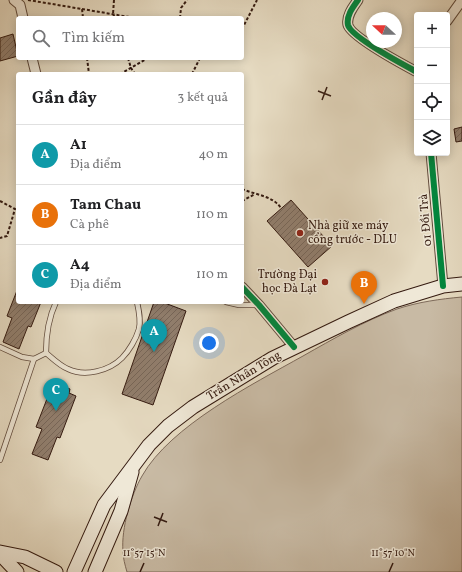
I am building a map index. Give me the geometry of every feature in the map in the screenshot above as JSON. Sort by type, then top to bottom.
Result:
[{"type":"main road","name":"Trần Nhân Tông","points":[[74,572],[104,505],[149,445],[168,426],[193,407],[273,358],[394,301],[443,286],[462,284]]},
{"type":"main road","name":"Trần Nhân Tông","points":[[96,572],[121,511],[134,464]]},
{"type":"main road","points":[[0,553],[17,572]]},
{"type":"main road","points":[[0,553],[25,557],[56,572]]},
{"type":"street","points":[[358,0],[348,18],[348,26],[351,31],[378,50],[414,70]]},
{"type":"street","points":[[450,17],[462,0]]},
{"type":"street","points":[[20,1],[23,16]]},
{"type":"street","points":[[32,60],[36,72]]},
{"type":"street","name":"01 Đồi Trà","points":[[431,156],[443,286]]},
{"type":"street","points":[[244,289],[294,347]]},
{"type":"lane","points":[[46,353],[46,336],[50,314],[55,304]]},
{"type":"lane","points":[[46,353],[67,369],[78,372],[94,372],[109,367],[122,358],[132,345],[139,329],[140,318],[137,304]]},
{"type":"lane","points":[[235,304],[259,305]]},
{"type":"lane","points":[[0,348],[34,360]]},
{"type":"lane","points":[[0,460],[34,360],[46,353]]},
{"type":"path","points":[[113,14],[114,0]]},
{"type":"path","points":[[180,16],[181,8],[187,0]]},
{"type":"path","points":[[244,25],[257,0]]},
{"type":"path","points":[[20,1],[82,8],[124,16]]},
{"type":"path","points":[[82,8],[83,16]]},
{"type":"path","points":[[87,60],[89,72]]},
{"type":"path","points":[[129,60],[134,72]]},
{"type":"path","points":[[124,72],[145,60]]},
{"type":"path","points":[[193,72],[199,60]]},
{"type":"path","points":[[244,190],[265,196],[277,202],[281,208]]},
{"type":"path","points":[[244,200],[255,194]]},
{"type":"path","points":[[0,201],[14,209],[7,236],[0,238]]},
{"type":"shaded area","points":[[462,297],[462,572],[127,572],[124,562],[123,542],[125,523],[134,493],[142,476],[155,458],[172,440],[192,423],[237,393],[337,337],[373,319],[413,304]]},
{"type":"building","points":[[13,34],[16,47],[16,57],[0,61],[0,38]]},
{"type":"building","points":[[462,127],[462,141],[456,142],[454,129]]},
{"type":"building","name":"Nhà giữ xe máy cổng trước - DLU","points":[[291,200],[332,246],[308,267],[267,221]]},
{"type":"building","points":[[16,293],[16,304],[40,304],[31,327],[28,326],[19,349],[3,342],[12,318],[7,316]]},
{"type":"building","points":[[153,304],[167,304],[186,311],[153,405],[122,394]]},
{"type":"building","points":[[60,385],[70,389],[69,393],[76,396],[60,438],[57,437],[48,460],[32,454],[42,429],[36,427],[52,386],[58,389]]},
{"type":"cycle path","points":[[358,0],[348,18],[348,25],[351,30],[368,43],[414,70]]},
{"type":"cycle path","points":[[431,156],[443,286]]},
{"type":"cycle path","points":[[244,289],[294,347]]},
{"type":"place","name":"Nhà giữ xe máy cổng trước - DLU","points":[[300,233]]},
{"type":"place","name":"Trường Đại học Đà Lạt","points":[[325,282]]},
{"type":"place","name":"Tam Chau","points":[[364,304]]},
{"type":"place","name":"A1","points":[[154,352]]},
{"type":"place","name":"A4","points":[[56,411]]}]
